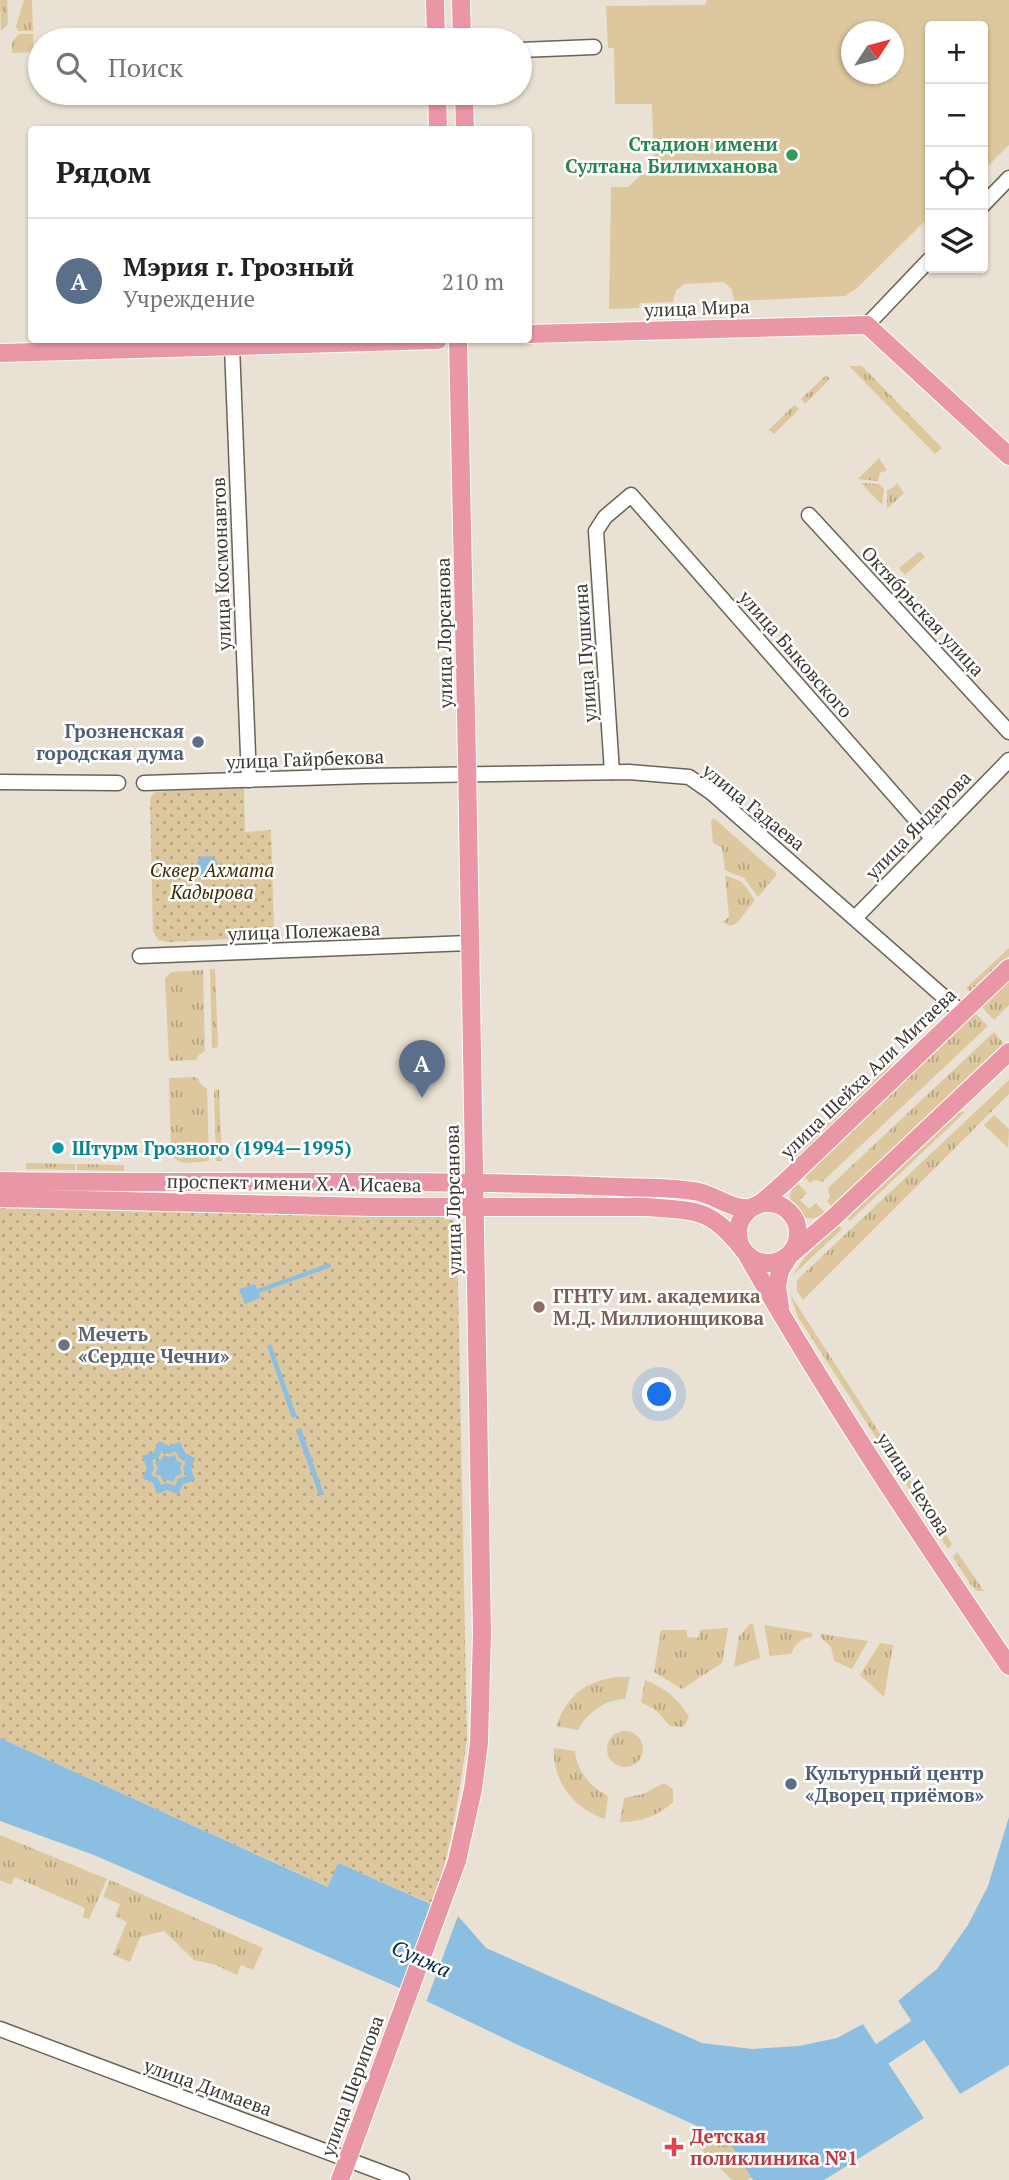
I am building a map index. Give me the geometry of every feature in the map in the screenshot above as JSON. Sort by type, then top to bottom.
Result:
[{"type":"main road","points":[[435,0],[436,28]]},
{"type":"main road","points":[[461,0],[462,28]]},
{"type":"main road","points":[[437,105],[438,126]]},
{"type":"main road","points":[[464,105],[465,126]]},
{"type":"main road","points":[[867,325],[1009,456]]},
{"type":"main road","name":"улица Мира","points":[[532,334],[867,325]]},
{"type":"main road","points":[[0,353],[335,343]]},
{"type":"main road","name":"улица Лорсанова","points":[[404,2006],[457,1861],[480,1743],[482,1665],[458,343]]},
{"type":"main road","name":"улица Шейха Али Митаева","points":[[755,1207],[1009,968]]},
{"type":"main road","points":[[786,1324],[778,1302],[777,1286],[780,1271],[789,1255],[798,1239],[796,1222],[791,1214],[776,1204],[766,1203],[755,1207],[744,1216],[738,1231],[744,1251],[764,1263],[773,1263],[789,1255],[834,1217],[1009,1052]]},
{"type":"main road","name":"проспект имени Х. А. Исаева","points":[[0,1181],[473,1182],[659,1188],[699,1192],[741,1208],[755,1207]]},
{"type":"main road","name":"проспект имени Х. А. Исаева","points":[[0,1198],[372,1207],[646,1207],[691,1211],[711,1217],[720,1223],[744,1251],[786,1324]]},
{"type":"main road","name":"улица Чехова","points":[[786,1324],[1009,1666]]},
{"type":"main road","name":"улица Шерипова","points":[[340,2180],[404,2006]]},
{"type":"street","points":[[532,50],[594,47]]},
{"type":"street","points":[[988,200],[1009,178]]},
{"type":"street","points":[[867,325],[925,264]]},
{"type":"street","name":"улица Космонавтов","points":[[232,346],[249,780]]},
{"type":"street","name":"улица Пушкина","points":[[612,772],[596,531],[605,517],[631,495]]},
{"type":"street","name":"улица Быковского","points":[[631,495],[932,838]]},
{"type":"street","name":"Октябрьская улица","points":[[809,516],[1009,732]]},
{"type":"street","name":"улица Яндарова","points":[[855,918],[1009,760]]},
{"type":"street","name":"улица Гадаева","points":[[467,774],[612,772],[680,775],[697,782],[962,1013]]},
{"type":"street","name":"улица Гайрбекова","points":[[144,783],[467,774]]},
{"type":"street","points":[[0,782],[118,783]]},
{"type":"street","name":"улица Полежаева","points":[[140,956],[469,943]]},
{"type":"street","name":"улица Димаева","points":[[0,2029],[401,2180]]},
{"type":"green space","points":[[0,0],[7,0],[8,24],[1,31]]},
{"type":"green space","points":[[24,0],[32,0],[33,28],[18,31],[16,26]]},
{"type":"green space","name":"Стадион имени Султана Билимханова","points":[[707,0],[1009,0],[1009,145],[988,166],[988,21],[925,21],[925,221],[857,288],[845,296],[734,301],[732,290],[724,282],[685,284],[676,290],[673,302],[640,303],[639,308],[609,309],[611,187],[628,187],[654,163],[652,104],[615,104],[614,48],[608,48],[606,6],[705,5]]},
{"type":"green space","points":[[19,34],[28,34],[28,52],[12,53],[12,42]]},
{"type":"green space","points":[[849,366],[862,366],[942,448],[935,454]]},
{"type":"green space","points":[[826,375],[830,379],[805,404],[801,399]]},
{"type":"green space","points":[[794,405],[799,409],[774,434],[769,430]]},
{"type":"green space","points":[[879,458],[887,470],[880,473],[878,481],[858,479]]},
{"type":"green space","points":[[861,483],[879,484],[884,489],[882,505]]},
{"type":"green space","points":[[897,483],[904,493],[887,509],[887,490]]},
{"type":"green space","points":[[920,551],[925,557],[905,575],[899,568]]},
{"type":"green space","name":"Сквер Ахмата Кадырова","points":[[244,785],[245,832],[271,830],[272,937],[168,942],[158,940],[153,931],[150,798],[155,792]]},
{"type":"green space","points":[[714,818],[777,874],[758,897],[744,878],[725,870],[722,848],[713,843],[711,821]]},
{"type":"green space","points":[[725,875],[742,882],[755,900],[737,923],[730,926],[723,922],[729,917]]},
{"type":"green space","points":[[1009,948],[1009,956],[971,992],[966,988]]},
{"type":"green space","points":[[210,969],[215,969],[218,1047],[212,1048]]},
{"type":"green space","points":[[203,970],[205,1051],[196,1060],[169,1061],[165,978],[171,972]]},
{"type":"green space","points":[[1009,981],[1009,1005],[994,1020],[982,1007]]},
{"type":"green space","points":[[975,1013],[988,1026],[822,1182],[814,1180],[810,1183],[803,1175]]},
{"type":"green space","points":[[994,1032],[1005,1045],[832,1207],[827,1201],[830,1197],[828,1188]]},
{"type":"green space","points":[[893,1057],[891,1067],[794,1161],[789,1157],[840,1108],[853,1102],[867,1081]]},
{"type":"green space","points":[[196,1077],[207,1089],[209,1161],[193,1163],[178,1161],[171,1154],[169,1078]]},
{"type":"green space","points":[[1009,1080],[1009,1094],[803,1300],[797,1291],[797,1280]]},
{"type":"green space","points":[[219,1089],[222,1161],[216,1161],[214,1090]]},
{"type":"green space","points":[[958,1111],[965,1112],[850,1221],[846,1216]]},
{"type":"green space","points":[[994,1115],[1009,1129],[1008,1148],[984,1125]]},
{"type":"green space","points":[[26,1163],[75,1164],[75,1170],[26,1169]]},
{"type":"green space","points":[[77,1164],[124,1165],[124,1171],[77,1170]]},
{"type":"green space","points":[[796,1182],[807,1193],[800,1200],[809,1209],[816,1203],[825,1213],[809,1218],[796,1212],[790,1198]]},
{"type":"green space","points":[[0,1208],[440,1217],[453,1220],[457,1234],[467,1739],[450,1843],[433,1904],[339,1864],[329,1887],[0,1738]]},
{"type":"green space","points":[[838,1225],[842,1229],[792,1276],[804,1258]]},
{"type":"green space","points":[[790,1294],[917,1491],[909,1488],[798,1317]]},
{"type":"green space","points":[[924,1500],[952,1544],[948,1549],[924,1511]]},
{"type":"green space","points":[[957,1552],[984,1591],[977,1591],[971,1585],[953,1557]]},
{"type":"green space","points":[[753,1624],[760,1658],[734,1667],[739,1636]]},
{"type":"green space","points":[[764,1625],[812,1633],[812,1637],[799,1642],[791,1654],[770,1656]]},
{"type":"green space","points":[[728,1628],[722,1663],[682,1689],[654,1672],[661,1630],[687,1630],[687,1637],[698,1638],[700,1630]]},
{"type":"green space","points":[[821,1634],[868,1641],[852,1669],[834,1661],[831,1647],[820,1637]]},
{"type":"green space","points":[[880,1643],[893,1645],[884,1697],[860,1675]]},
{"type":"green space","points":[[630,1677],[625,1699],[597,1708],[578,1730],[556,1726],[566,1706],[579,1691],[596,1682]]},
{"type":"green space","points":[[645,1680],[659,1686],[676,1699],[689,1717],[683,1727],[670,1726],[657,1711],[641,1702]]},
{"type":"green space","points":[[625,1731],[638,1736],[643,1749],[638,1762],[625,1767],[612,1762],[607,1749],[612,1736]]},
{"type":"green space","points":[[554,1748],[575,1751],[578,1765],[586,1778],[608,1796],[605,1819],[584,1808],[567,1792],[557,1772]]},
{"type":"green space","points":[[664,1783],[673,1789],[673,1802],[649,1817],[620,1822],[624,1798],[643,1794]]},
{"type":"green space","points":[[0,1835],[107,1879],[89,1919],[83,1917],[85,1908],[15,1877],[11,1885],[0,1880]]},
{"type":"green space","points":[[110,1880],[263,1948],[253,1970],[241,1965],[237,1975],[216,1965],[194,1960],[164,1931],[140,1937],[130,1962],[113,1955],[127,1922],[115,1916],[120,1904],[103,1897]]},
{"type":"green space","points":[[700,2136],[734,2138],[799,2153],[747,2180],[732,2180],[691,2139]]},
{"type":"water","points":[[207,856],[215,859],[218,867],[215,875],[207,878],[199,875],[196,867],[199,859]]},
{"type":"water","points":[[330,1263],[331,1267],[259,1293],[260,1298],[245,1304],[239,1289],[255,1284],[257,1289]]},
{"type":"water","points":[[271,1344],[297,1417],[292,1418],[267,1346]]},
{"type":"water","points":[[301,1428],[324,1495],[319,1495],[296,1430]]},
{"type":"water","points":[[159,1441],[169,1446],[180,1442],[185,1453],[195,1458],[191,1469],[195,1480],[183,1484],[178,1495],[167,1490],[157,1494],[153,1483],[142,1478],[147,1468],[142,1456],[154,1452]],"holes":[[[162,1451],[169,1454],[176,1451],[179,1458],[186,1462],[183,1468],[186,1476],[178,1479],[175,1486],[167,1483],[161,1485],[158,1478],[151,1475],[154,1468],[152,1460],[159,1457]]]},
{"type":"water","points":[[164,1455],[175,1455],[177,1461],[182,1463],[182,1474],[176,1476],[173,1482],[163,1481],[161,1476],[155,1473],[158,1468],[155,1462],[161,1460]]},
{"type":"water","name":"Сунжа","points":[[0,1738],[328,1887],[338,1863],[458,1916],[486,1948],[702,2043],[752,2049],[799,2046],[837,2038],[863,2024],[924,2118],[824,2180],[753,2180],[728,2140],[393,1985],[94,1855],[0,1821]]},
{"type":"water","points":[[1009,1817],[1009,2065],[960,2094],[898,2001],[937,1969],[968,1925],[988,1886]]},
{"type":"pier","points":[[433,1904],[458,1916],[425,2005],[399,1993]]},
{"type":"pier","points":[[898,2001],[960,2094],[957,2096],[895,2003]]},
{"type":"pier","points":[[866,2023],[927,2116],[924,2118],[863,2024]]},
{"type":"waterway","points":[[854,2069],[944,2013]]},
{"type":"place","name":"Стадион имени Султана Билимханова","points":[[792,155]]},
{"type":"place","name":"Грозненская городская дума","points":[[198,742]]},
{"type":"place","name":"Мэрия г. Грозный","points":[[422,1098]]},
{"type":"place","name":"Штурм Грозного (1994—1995)","points":[[58,1148]]},
{"type":"place","name":"ГГНТУ им. академика М.Д. Миллионщикова","points":[[539,1307]]},
{"type":"place","name":"Мечеть «Сердце Чечни»","points":[[64,1345]]},
{"type":"place","name":"Культурный центр «Дворец приёмов»","points":[[791,1784]]},
{"type":"place","name":"Детская поликлиника №1","points":[[674,2147]]}]
